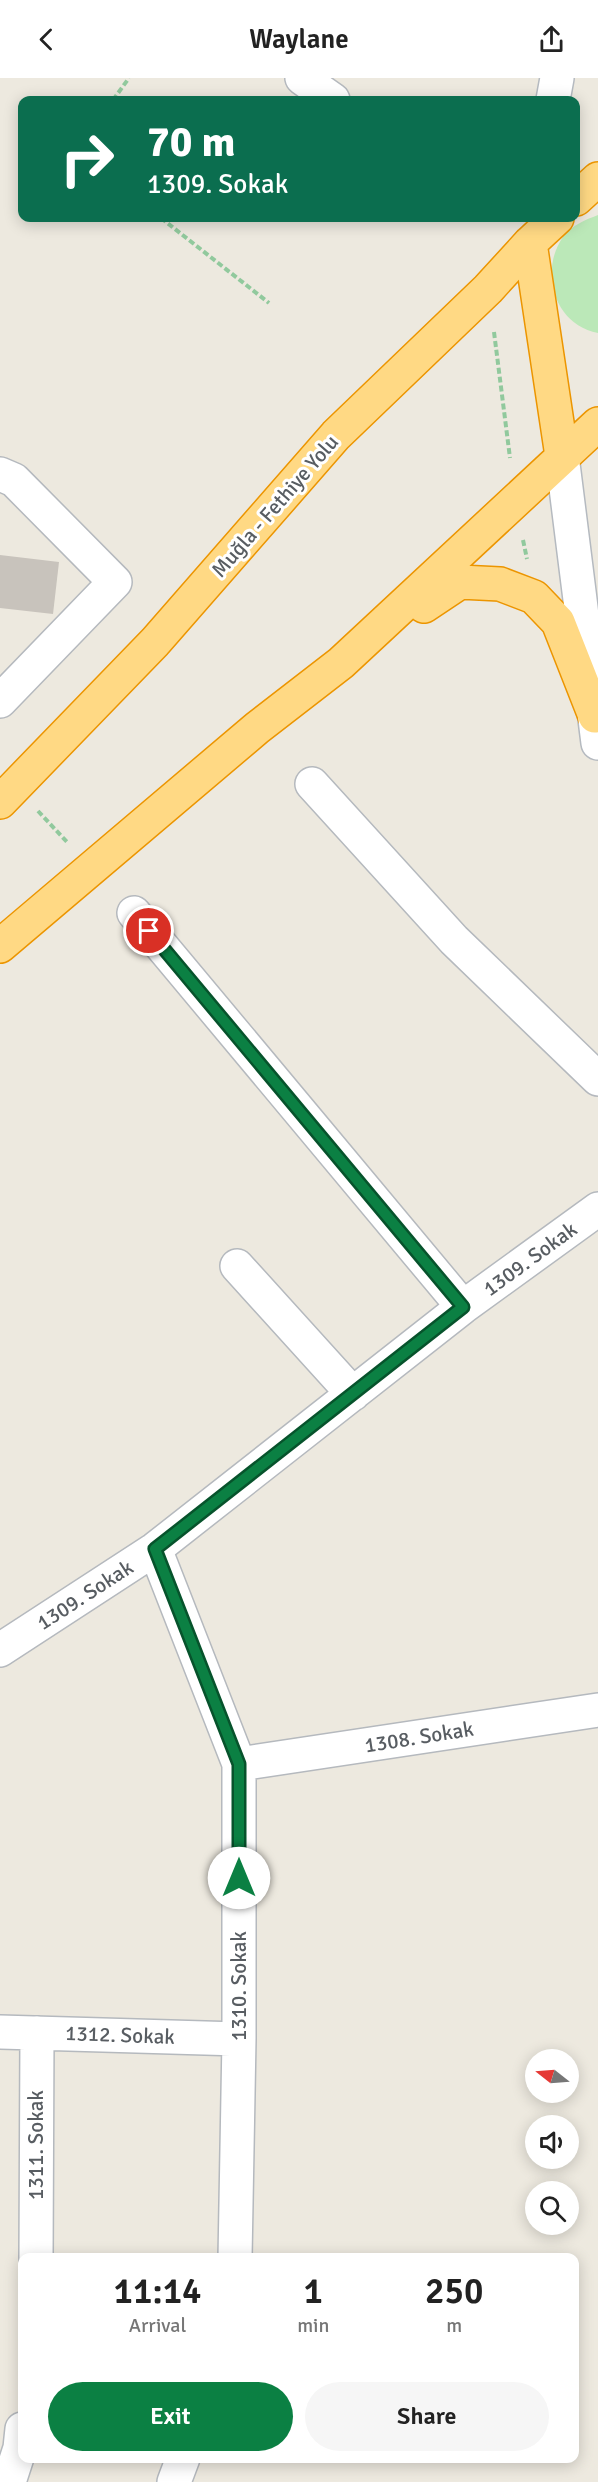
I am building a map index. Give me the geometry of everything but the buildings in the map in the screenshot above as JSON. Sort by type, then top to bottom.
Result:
[{"type":"highway","points":[[580,196],[598,179]]},
{"type":"highway","name":"Muğla - Fethiye Yolu","points":[[8,795],[155,642],[336,435],[488,289],[532,230],[549,222]]},
{"type":"highway","points":[[532,230],[562,456]]},
{"type":"highway","points":[[341,663],[598,424]]},
{"type":"highway","points":[[0,946],[257,728],[341,663],[460,582],[500,584],[534,597],[558,622],[597,729]]},
{"type":"street","points":[[302,78],[327,96]]},
{"type":"street","points":[[548,96],[555,78]]},
{"type":"street","points":[[553,96],[555,78]]},
{"type":"street","points":[[562,456],[597,729]]},
{"type":"street","points":[[0,474],[14,480],[115,582],[0,701]]},
{"type":"street","points":[[312,784],[454,940],[598,1079]]},
{"type":"street","points":[[134,913],[463,1307]]},
{"type":"street","name":"1309. Sokak","points":[[0,1650],[155,1549],[463,1307],[598,1209]]},
{"type":"street","points":[[237,1266],[353,1394]]},
{"type":"street","name":"1310. Sokak","points":[[155,1549],[239,1764],[239,2039],[235,2253]]},
{"type":"street","name":"1308. Sokak","points":[[239,1764],[598,1710]]},
{"type":"street","name":"1312. Sokak","points":[[0,2032],[239,2039]]},
{"type":"street","name":"1311. Sokak","points":[[36,2253],[37,2033]]},
{"type":"street","points":[[9,2482],[18,2454]]},
{"type":"street","points":[[174,2482],[181,2463]]},
{"type":"path","points":[[116,96],[129,78]]},
{"type":"path","points":[[166,222],[269,303]]},
{"type":"path","points":[[488,289],[515,499],[534,597]]},
{"type":"path","points":[[8,795],[92,867]]},
{"type":"green space","points":[[598,215],[598,333],[583,328],[561,308],[555,295],[552,265],[563,237],[575,226]]},
{"type":"route","points":[[149,931],[463,1307],[155,1549],[239,1764],[239,1878]]}]
